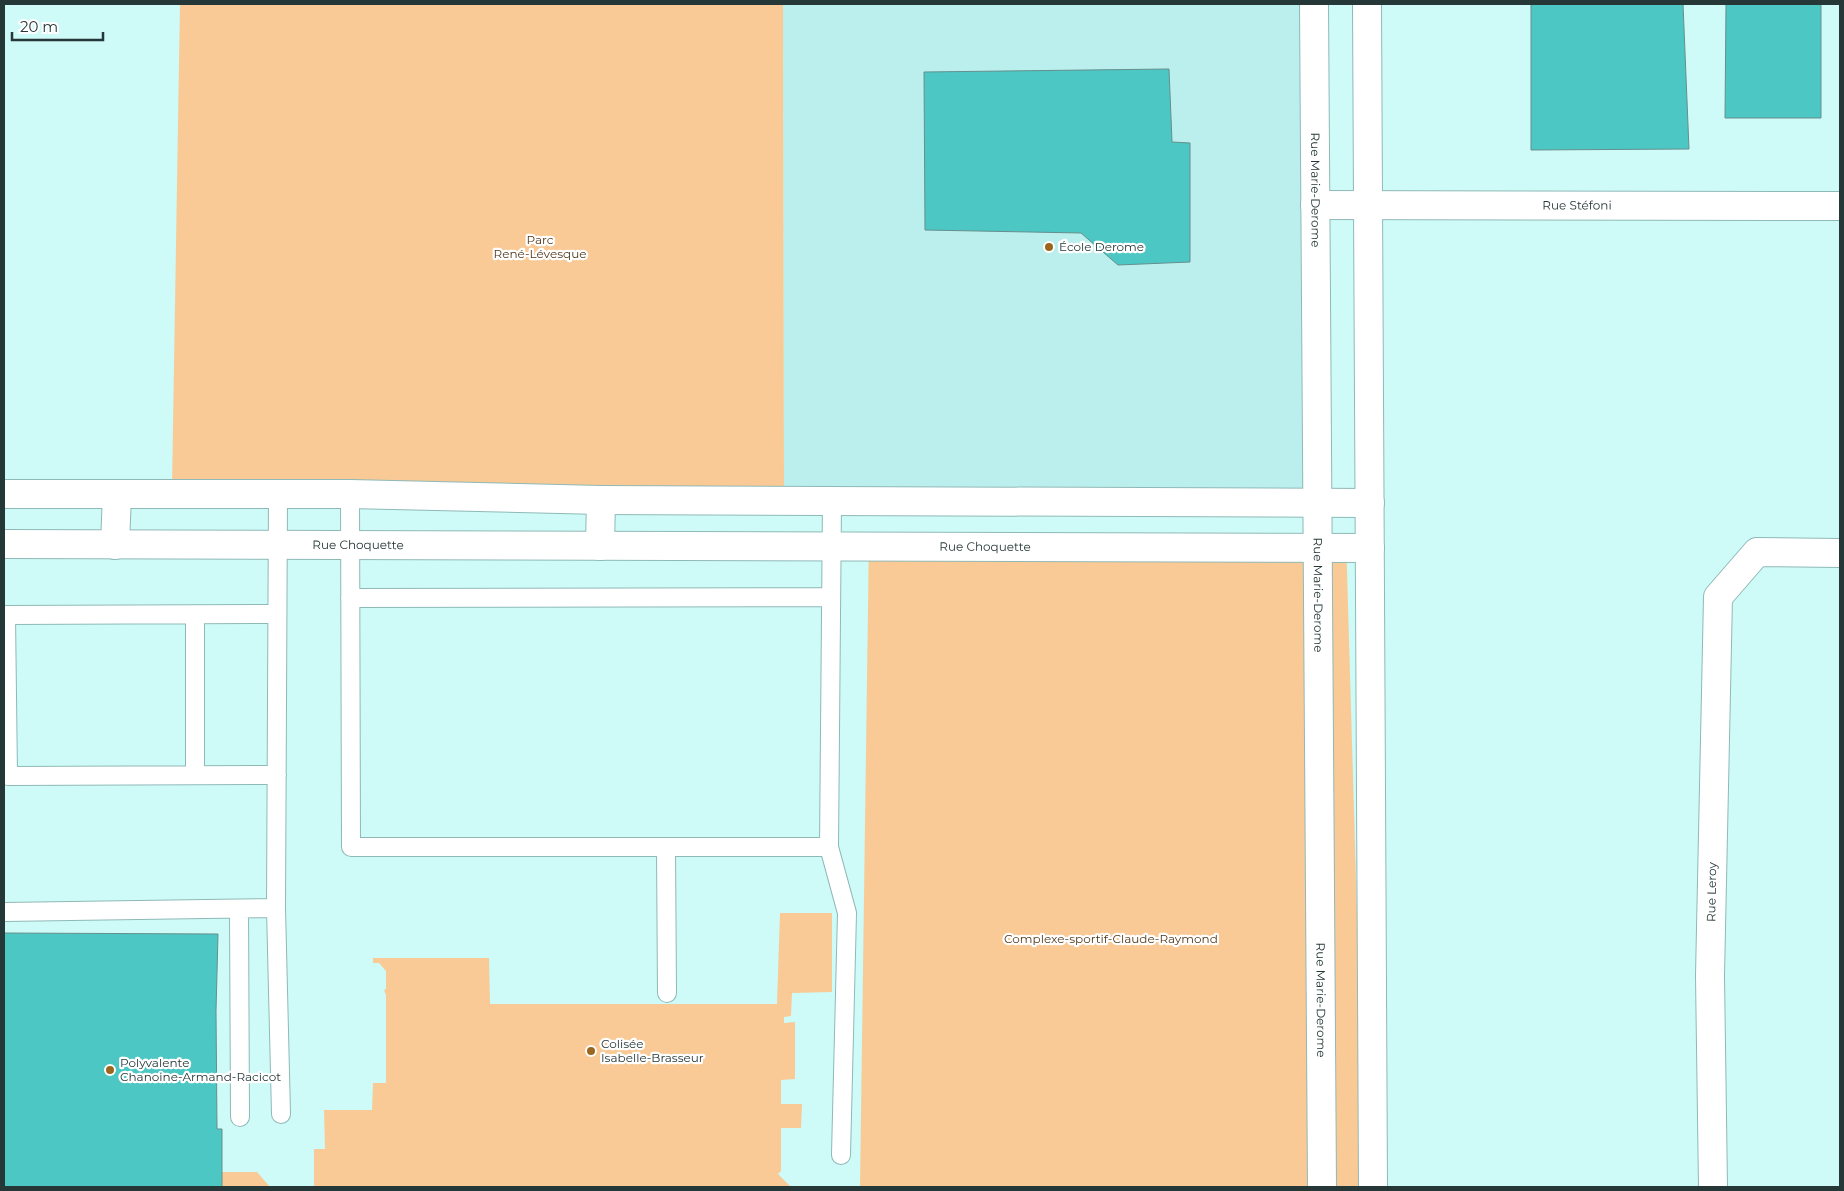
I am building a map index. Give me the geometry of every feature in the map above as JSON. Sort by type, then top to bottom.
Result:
[{"type":"street","name":"Rue Marie-Derome","points":[[1314,4],[1322,1187]]},
{"type":"street","points":[[1367,4],[1373,1187]]},
{"type":"street","name":"Rue Stéfoni","points":[[1315,205],[1840,206]]},
{"type":"street","points":[[4,494],[350,494],[601,500],[1370,503]]},
{"type":"street","points":[[116,544],[117,494]]},
{"type":"street","points":[[600,546],[601,500]]},
{"type":"street","name":"Rue Choquette","points":[[4,544],[1370,548]]},
{"type":"street","name":"Rue Leroy","points":[[1713,1187],[1710,976],[1718,597],[1757,552],[1840,553]]},
{"type":"lane","points":[[278,494],[276,908],[281,1114]]},
{"type":"lane","points":[[350,494],[351,847],[828,847]]},
{"type":"lane","points":[[832,500],[828,847],[847,913],[841,1155]]},
{"type":"lane","points":[[350,598],[830,597]]},
{"type":"lane","points":[[195,614],[195,775]]},
{"type":"lane","points":[[277,614],[6,615],[8,776],[277,775]]},
{"type":"lane","points":[[666,847],[667,993]]},
{"type":"lane","points":[[4,912],[276,908]]},
{"type":"lane","points":[[239,909],[240,1117]]},
{"type":"shaded area","name":"École Derome","points":[[783,4],[1314,4],[1317,502],[784,491]]},
{"type":"green space","name":"Parc René-Lévesque","points":[[180,4],[783,4],[784,491],[172,487]]},
{"type":"green space","name":"Complexe-sportif-Claude-Raymond","points":[[869,535],[1346,537],[1365,1187],[860,1187]]},
{"type":"green space","name":"Colisée Isabelle-Brasseur","points":[[780,913],[832,913],[832,992],[792,993],[791,1016],[784,1017],[784,1023],[795,1022],[795,1079],[781,1080],[781,1104],[802,1104],[801,1128],[781,1128],[781,1171],[778,1174],[791,1187],[314,1187],[314,1149],[325,1149],[324,1110],[372,1110],[373,1083],[386,1083],[386,995],[384,990],[386,989],[386,971],[379,963],[373,963],[373,958],[489,958],[490,1004],[777,1004]]},
{"type":"green space","points":[[222,1172],[257,1172],[270,1187],[222,1187]]},
{"type":"building","points":[[1531,4],[1683,4],[1689,149],[1531,150]]},
{"type":"building","points":[[1726,4],[1821,4],[1821,118],[1725,118]]},
{"type":"building","points":[[1169,69],[1172,142],[1190,143],[1190,262],[1118,265],[1081,233],[925,230],[924,72]]},
{"type":"building","name":"Polyvalente Chanoine-Armand-Racicot","points":[[4,933],[218,934],[216,1011],[217,1129],[222,1129],[222,1187],[4,1187]]},
{"type":"place","name":"École Derome","points":[[1049,247]]},
{"type":"place","name":"Colisée Isabelle-Brasseur","points":[[591,1051]]},
{"type":"place","name":"Polyvalente Chanoine-Armand-Racicot","points":[[110,1070]]}]
